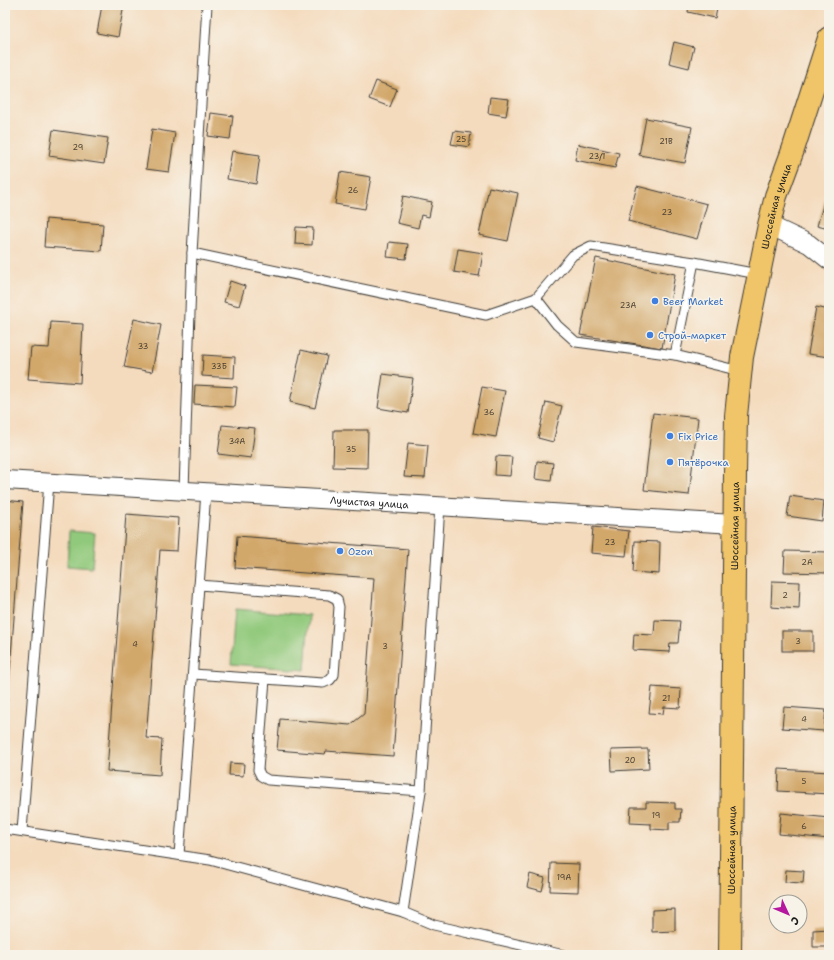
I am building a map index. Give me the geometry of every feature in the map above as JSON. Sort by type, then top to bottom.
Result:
[{"type":"main road","name":"Шоссейная улица","points":[[730,955],[734,524],[736,416],[740,371],[758,274],[776,196],[793,150],[829,38]]},
{"type":"street","points":[[769,225],[809,244],[829,260]]},
{"type":"street","name":"Лучистая улица","points":[[5,480],[734,524]]},
{"type":"lane","points":[[184,490],[192,253],[206,5]]},
{"type":"lane","points":[[192,253],[486,315],[536,298],[573,255],[591,246],[694,262],[758,274]]},
{"type":"lane","points":[[675,355],[694,262]]},
{"type":"lane","points":[[536,298],[557,325],[576,342],[675,355],[740,371]]},
{"type":"lane","points":[[22,831],[49,482]]},
{"type":"lane","points":[[179,855],[206,492]]},
{"type":"lane","points":[[403,912],[422,791],[440,506]]},
{"type":"lane","points":[[193,674],[323,683],[330,680],[334,675],[339,614],[337,599],[330,595],[199,585]]},
{"type":"lane","points":[[265,679],[258,770],[261,776],[268,780],[422,791]]},
{"type":"lane","points":[[5,829],[210,860],[403,912],[434,925],[564,955]]},
{"type":"green space","points":[[69,531],[95,533],[92,568],[67,566]]},
{"type":"green space","points":[[235,609],[309,615],[305,670],[231,664]]},
{"type":"building","points":[[102,5],[124,5],[118,37],[97,33]]},
{"type":"building","points":[[689,5],[718,5],[715,18],[688,12]]},
{"type":"building","points":[[674,42],[694,47],[689,68],[669,63]]},
{"type":"building","points":[[376,81],[397,89],[390,107],[369,99]]},
{"type":"building","points":[[490,97],[509,99],[506,116],[488,113]]},
{"type":"building","points":[[211,113],[233,116],[230,139],[208,136]]},
{"type":"building","points":[[646,118],[692,127],[685,163],[639,155]]},
{"type":"building","points":[[152,129],[175,133],[169,172],[146,169]]},
{"type":"building","points":[[53,130],[108,138],[104,164],[49,156]]},
{"type":"building","points":[[454,131],[471,133],[469,147],[451,144]]},
{"type":"building","points":[[578,144],[619,153],[615,168],[575,160]]},
{"type":"building","points":[[232,151],[260,155],[256,184],[227,179]]},
{"type":"building","points":[[340,172],[371,177],[365,209],[335,204]]},
{"type":"building","points":[[829,185],[829,229],[817,226]]},
{"type":"building","points":[[637,186],[707,204],[697,239],[628,221]]},
{"type":"building","points":[[489,187],[518,193],[508,241],[479,235]]},
{"type":"building","points":[[403,196],[432,202],[429,217],[421,215],[418,228],[397,223]]},
{"type":"building","points":[[46,219],[103,224],[101,251],[44,247]]},
{"type":"building","points":[[296,227],[313,228],[312,245],[295,244]]},
{"type":"building","points":[[389,242],[408,244],[406,259],[387,257]]},
{"type":"building","points":[[458,249],[483,253],[479,276],[454,272]]},
{"type":"building","points":[[596,258],[675,274],[662,348],[580,335]]},
{"type":"building","points":[[230,281],[245,286],[239,306],[224,302]]},
{"type":"building","points":[[816,307],[829,310],[829,357],[808,354]]},
{"type":"building","points":[[134,319],[161,325],[152,372],[124,367]]},
{"type":"building","points":[[51,322],[83,324],[80,383],[28,379],[31,347],[49,348]]},
{"type":"building","points":[[301,350],[327,356],[315,408],[290,402]]},
{"type":"building","points":[[203,355],[235,357],[234,378],[202,376]]},
{"type":"building","points":[[383,374],[413,378],[408,413],[378,408]]},
{"type":"building","points":[[195,385],[237,387],[235,407],[194,404]]},
{"type":"building","points":[[482,387],[505,391],[496,437],[473,433]]},
{"type":"building","points":[[546,402],[562,406],[553,442],[538,438]]},
{"type":"building","name":"Пятёрочка","points":[[653,413],[698,418],[689,495],[644,490]]},
{"type":"building","points":[[222,425],[255,428],[251,458],[218,454]]},
{"type":"building","points":[[334,430],[368,430],[367,468],[333,467]]},
{"type":"building","points":[[408,443],[428,445],[425,478],[404,477]]},
{"type":"building","points":[[496,456],[512,457],[510,476],[495,475]]},
{"type":"building","points":[[537,461],[553,463],[551,481],[535,479]]},
{"type":"building","points":[[790,496],[824,501],[822,521],[787,516]]},
{"type":"building","points":[[5,500],[23,502],[6,721],[5,721]]},
{"type":"building","points":[[126,514],[179,518],[177,551],[160,550],[146,738],[162,739],[160,775],[107,771]]},
{"type":"building","points":[[593,527],[629,531],[626,556],[591,553]]},
{"type":"building","points":[[237,536],[408,549],[393,756],[326,751],[325,754],[277,750],[280,719],[350,725],[364,714],[374,578],[235,568]]},
{"type":"building","points":[[635,541],[660,542],[659,574],[633,572]]},
{"type":"building","points":[[785,551],[829,552],[829,573],[784,572]]},
{"type":"building","points":[[772,581],[800,582],[799,609],[771,607]]},
{"type":"building","points":[[655,620],[680,621],[678,643],[670,643],[669,652],[633,650],[634,634],[654,635]]},
{"type":"building","points":[[782,631],[813,631],[813,651],[782,651]]},
{"type":"building","points":[[652,687],[681,689],[680,708],[664,707],[663,714],[649,713]]},
{"type":"building","points":[[784,707],[826,710],[824,731],[782,728]]},
{"type":"building","points":[[648,749],[649,769],[612,771],[611,750]]},
{"type":"building","points":[[230,763],[244,764],[243,776],[229,775]]},
{"type":"building","points":[[779,769],[829,772],[829,794],[778,791]]},
{"type":"building","points":[[646,802],[675,803],[675,809],[681,809],[680,822],[669,822],[669,830],[651,829],[651,824],[630,823],[631,807],[646,807]]},
{"type":"building","points":[[781,813],[829,818],[829,839],[779,834]]},
{"type":"building","points":[[551,863],[579,864],[578,892],[550,891]]},
{"type":"building","points":[[786,870],[804,871],[803,883],[785,882]]},
{"type":"building","points":[[530,874],[545,878],[542,891],[527,887]]},
{"type":"building","points":[[675,909],[675,931],[652,932],[652,910]]},
{"type":"building","points":[[829,929],[829,947],[813,947],[813,930]]},
{"type":"place","name":"Beer Market","points":[[655,301]]},
{"type":"place","name":"Строй-маркет","points":[[650,335]]},
{"type":"place","name":"Fix Price","points":[[670,436]]},
{"type":"place","name":"Пятёрочка","points":[[670,462]]},
{"type":"place","name":"Ozon","points":[[340,551]]}]
